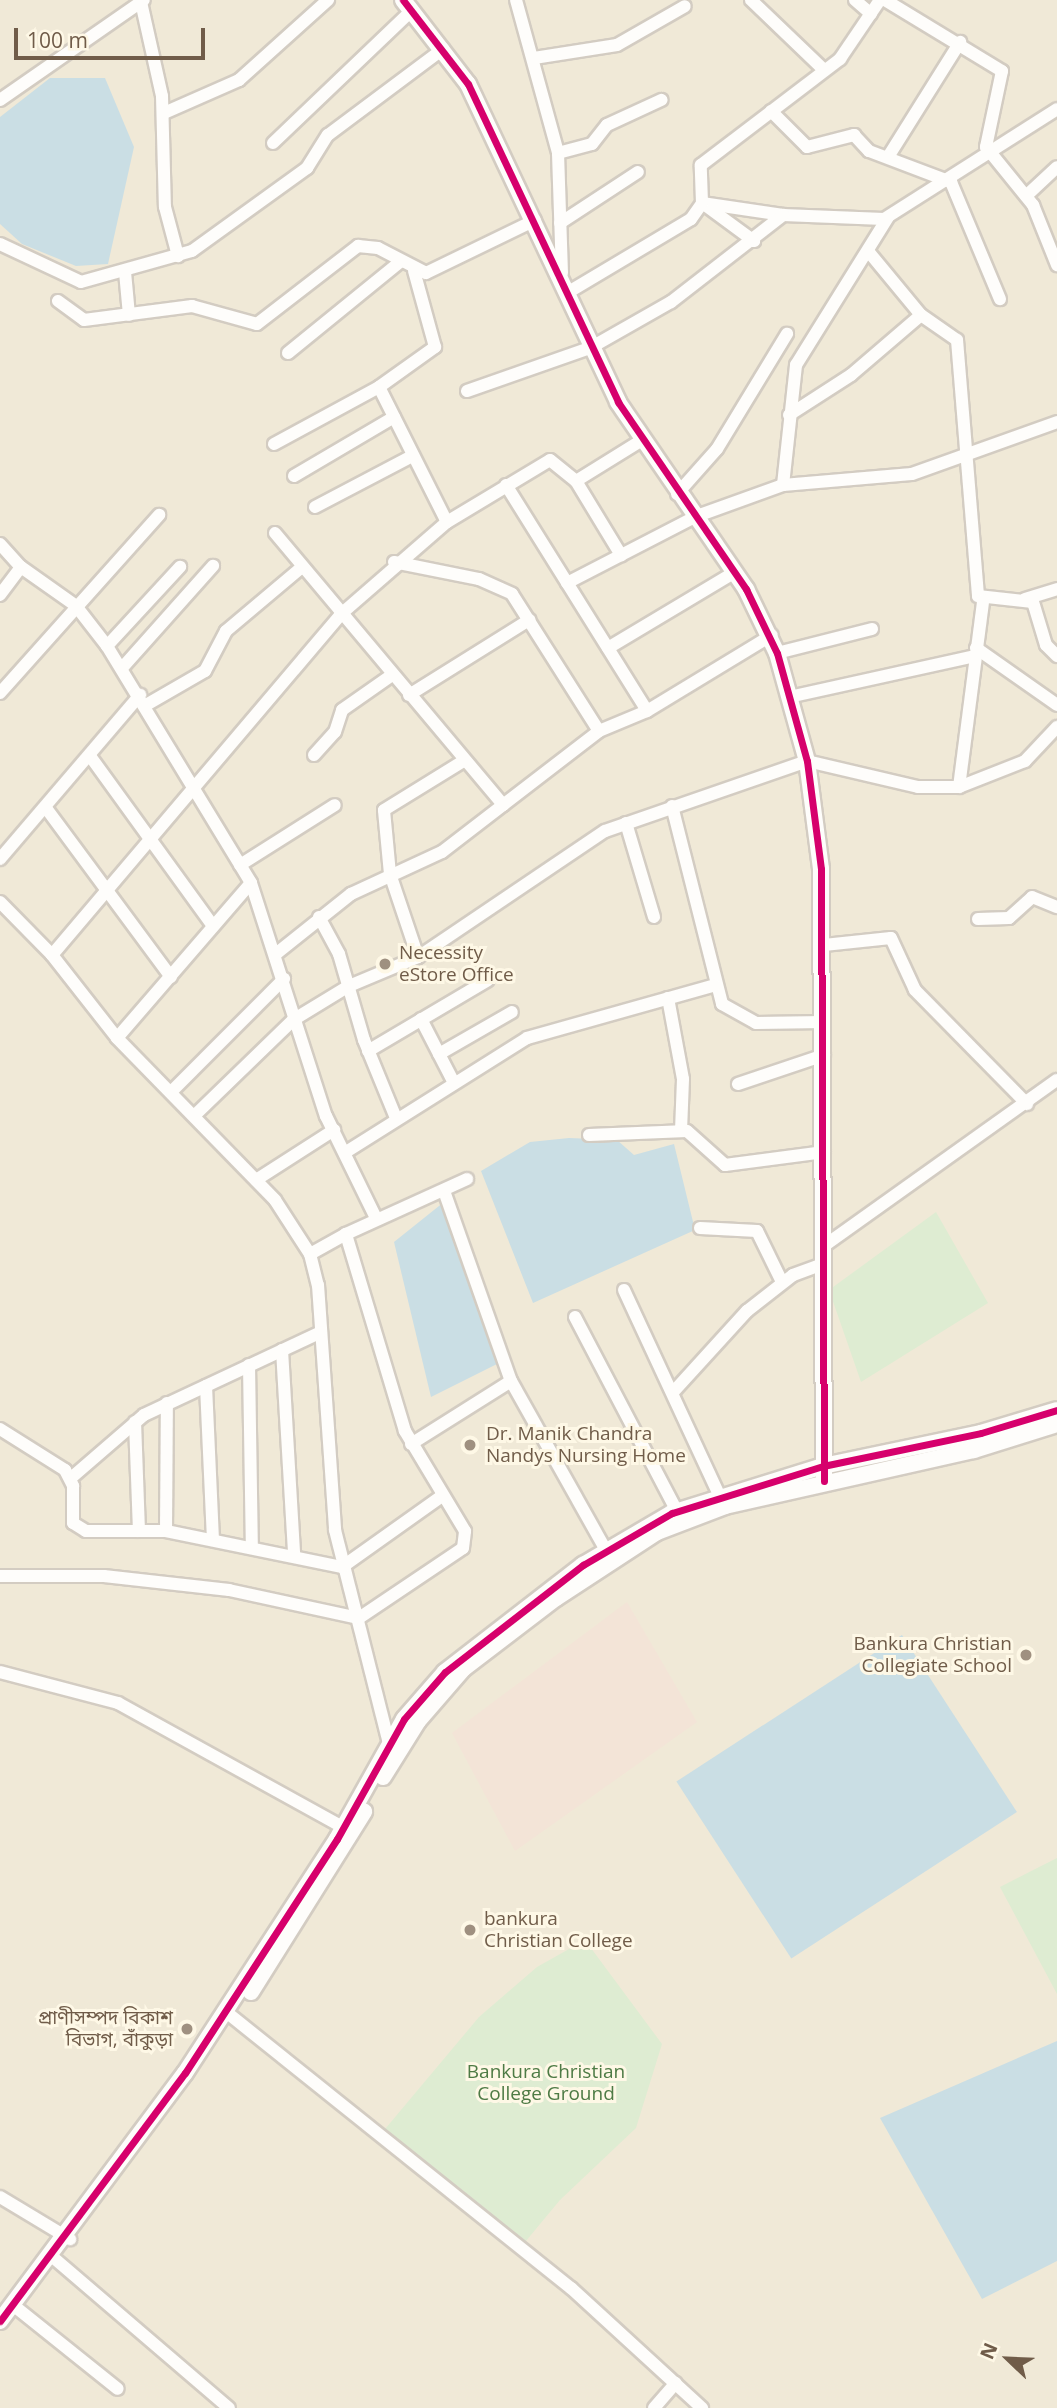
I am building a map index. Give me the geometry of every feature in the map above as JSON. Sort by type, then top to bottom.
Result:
[{"type":"street","points":[[164,113],[239,80],[328,0]]},
{"type":"street","points":[[516,0],[558,153],[562,273],[567,293],[590,348],[642,440],[677,494],[698,516],[772,635],[807,761],[817,816],[824,945],[824,1474]]},
{"type":"street","points":[[751,0],[824,69]]},
{"type":"street","points":[[855,0],[871,14]]},
{"type":"street","points":[[567,293],[691,219],[702,203],[701,165],[852,45],[882,0],[960,42],[1004,77],[986,137],[989,157],[1026,196],[1053,238],[1057,265]]},
{"type":"street","points":[[0,100],[143,1],[164,113],[165,206],[178,256]]},
{"type":"street","points":[[273,144],[408,5],[468,83],[562,273]]},
{"type":"street","points":[[534,58],[617,45],[685,6]]},
{"type":"street","points":[[888,157],[960,42]]},
{"type":"street","points":[[0,244],[81,282],[178,256],[207,243],[307,168],[328,135],[443,48]]},
{"type":"street","points":[[558,153],[592,144],[607,125],[660,100]]},
{"type":"street","points":[[702,203],[783,215],[888,217],[951,182],[1057,109]]},
{"type":"street","points":[[771,111],[807,147],[848,134],[888,157],[951,182],[1000,299]]},
{"type":"street","points":[[1026,196],[1057,167]]},
{"type":"street","points":[[560,223],[638,172]]},
{"type":"street","points":[[702,203],[754,241]]},
{"type":"street","points":[[467,391],[590,348],[671,302],[754,241],[783,215]]},
{"type":"street","points":[[783,485],[789,415],[802,351],[888,217]]},
{"type":"street","points":[[58,300],[84,320],[192,306],[257,324],[358,246],[378,248],[414,271],[436,271],[536,220]]},
{"type":"street","points":[[868,251],[921,315],[957,340],[973,561],[983,601],[960,787]]},
{"type":"street","points":[[288,354],[400,262]]},
{"type":"street","points":[[274,444],[379,387],[435,347],[414,271]]},
{"type":"street","points":[[125,272],[129,315]]},
{"type":"street","points":[[789,415],[851,375],[921,315]]},
{"type":"street","points":[[677,494],[717,449],[787,334]]},
{"type":"street","points":[[379,387],[447,522]]},
{"type":"street","points":[[294,476],[394,417]]},
{"type":"street","points":[[566,583],[698,516],[783,485],[881,481],[967,456],[1057,422]]},
{"type":"street","points":[[576,481],[642,440]]},
{"type":"street","points":[[315,507],[412,456]]},
{"type":"street","points":[[52,955],[108,891],[147,839],[341,614],[394,562],[447,522],[550,460],[576,481],[621,555]]},
{"type":"street","points":[[506,485],[647,711]]},
{"type":"street","points":[[0,693],[159,515]]},
{"type":"street","points":[[275,533],[503,805]]},
{"type":"street","points":[[0,544],[21,567],[76,606],[107,646],[143,700],[251,883],[277,953],[293,1020],[334,1130],[376,1218]]},
{"type":"street","points":[[394,562],[502,587],[529,620],[599,732]]},
{"type":"street","points":[[122,668],[213,566]]},
{"type":"street","points":[[0,595],[21,567]]},
{"type":"street","points":[[0,859],[143,700],[205,671],[226,631],[302,567]]},
{"type":"street","points":[[107,646],[180,568]]},
{"type":"street","points":[[608,648],[735,572]]},
{"type":"street","points":[[983,601],[1025,599],[1057,589]]},
{"type":"street","points":[[1025,599],[1037,607],[1046,645],[1057,656]]},
{"type":"street","points":[[410,695],[529,620]]},
{"type":"street","points":[[777,653],[873,629]]},
{"type":"street","points":[[277,953],[319,917],[390,874],[442,852],[599,732],[647,711],[772,635]]},
{"type":"street","points":[[789,697],[976,652],[1057,705]]},
{"type":"street","points":[[314,755],[335,732],[342,709],[392,675]]},
{"type":"street","points":[[195,1115],[293,1020],[349,986],[418,957],[590,839],[673,806],[807,761],[918,787],[960,787],[1025,761],[1057,727]]},
{"type":"street","points":[[90,756],[147,839],[213,926]]},
{"type":"street","points":[[418,957],[390,874],[384,810],[465,761]]},
{"type":"street","points":[[240,864],[335,805]]},
{"type":"street","points":[[673,806],[715,985],[727,1008],[756,1023],[824,1022]]},
{"type":"street","points":[[46,808],[172,977]]},
{"type":"street","points":[[626,823],[654,917]]},
{"type":"street","points":[[117,1038],[251,883]]},
{"type":"street","points":[[978,919],[1009,918],[1032,897],[1057,907]]},
{"type":"street","points":[[0,2321],[66,2236],[325,1881],[391,1751],[359,1618],[342,1567],[321,1332],[310,1254],[256,1180],[117,1038],[52,955],[2,907]]},
{"type":"street","points":[[319,917],[349,986],[368,1051],[397,1118]]},
{"type":"street","points":[[824,945],[891,938],[915,990],[1027,1104]]},
{"type":"street","points":[[171,1092],[284,979]]},
{"type":"street","points":[[368,1051],[488,980]]},
{"type":"street","points":[[346,1152],[453,1081],[527,1038],[715,985]]},
{"type":"street","points":[[668,998],[683,1079],[681,1131]]},
{"type":"street","points":[[439,1054],[512,1012]]},
{"type":"street","points":[[421,1019],[453,1081]]},
{"type":"street","points":[[738,1084],[824,1055]]},
{"type":"street","points":[[824,1246],[1027,1104],[1057,1080]]},
{"type":"street","points":[[256,1180],[334,1130]]},
{"type":"street","points":[[589,1135],[681,1131],[694,1134],[725,1164],[824,1152]]},
{"type":"street","points":[[310,1254],[376,1218],[467,1179]]},
{"type":"street","points":[[444,1191],[511,1381],[609,1555]]},
{"type":"street","points":[[700,1228],[757,1231],[782,1282]]},
{"type":"street","points":[[0,1576],[104,1576],[229,1590],[359,1618],[463,1548],[465,1531],[411,1444],[346,1234]]},
{"type":"street","points":[[675,1390],[782,1282],[824,1264]]},
{"type":"street","points":[[624,1290],[675,1390],[719,1495]]},
{"type":"street","points":[[575,1317],[677,1511]]},
{"type":"street","points":[[71,1478],[135,1422],[167,1403],[321,1332]]},
{"type":"street","points":[[282,1350],[293,1555]]},
{"type":"street","points":[[249,1365],[252,1546]]},
{"type":"street","points":[[411,1444],[511,1381]]},
{"type":"street","points":[[206,1386],[213,1540]]},
{"type":"street","points":[[166,1531],[167,1403]]},
{"type":"street","points":[[609,1555],[690,1517],[824,1474],[1057,1410]]},
{"type":"street","points":[[135,1422],[139,1531]]},
{"type":"street","points":[[229,2014],[343,1827],[445,1671],[609,1555],[677,1511],[719,1495],[824,1474],[974,1450],[1057,1424]]},
{"type":"street","points":[[0,1429],[71,1478],[77,1528],[166,1531],[252,1546],[342,1567],[442,1496]]},
{"type":"street","points":[[0,1672],[118,1703],[343,1827]]},
{"type":"street","points":[[229,2014],[571,2288],[702,2408]]},
{"type":"street","points":[[0,2197],[66,2236]]},
{"type":"street","points":[[32,2280],[55,2259],[66,2236]]},
{"type":"street","points":[[55,2259],[229,2408]]},
{"type":"street","points":[[13,2305],[118,2389]]},
{"type":"street","points":[[654,2408],[676,2383]]},
{"type":"shaded area","points":[[0,0],[1057,0],[1057,2408],[0,2408]]},
{"type":"shaded area","points":[[50,78],[105,78],[134,147],[108,264],[76,266],[22,244],[0,224],[0,117]]},
{"type":"shaded area","points":[[569,1138],[617,1140],[634,1155],[674,1144],[695,1230],[533,1303],[481,1171],[530,1142]]},
{"type":"shaded area","points":[[444,1202],[499,1363],[431,1397],[394,1242]]},
{"type":"shaded area","points":[[627,1602],[697,1722],[515,1851],[452,1733]]},
{"type":"shaded area","points":[[902,1635],[1017,1812],[791,1958],[676,1782]]},
{"type":"shaded area","points":[[1057,2041],[1057,2261],[982,2299],[880,2118]]},
{"type":"green space","points":[[936,1212],[988,1303],[861,1382],[829,1290]]},
{"type":"green space","points":[[1057,1858],[1057,1994],[1000,1887]]},
{"type":"green space","name":"Bankura Christian College Ground","points":[[585,1940],[662,2044],[636,2128],[560,2200],[516,2253],[375,2141],[479,2017],[537,1967]]},
{"type":"cycle path","points":[[403,0],[468,84],[618,402],[746,589],[777,653],[807,761],[821,869],[824,1481]]},
{"type":"cycle path","points":[[0,2321],[185,2073],[337,1839],[404,1719],[445,1672],[583,1565],[672,1513],[823,1466],[981,1433],[1057,1410]]},
{"type":"place","name":"Necessity eStore Office","points":[[385,964]]},
{"type":"place","name":"Dr. Manik Chandra Nandys Nursing Home","points":[[470,1445]]},
{"type":"place","name":"Bankura Christian Collegiate School","points":[[1026,1655]]},
{"type":"place","name":"bankura Christian College","points":[[470,1930]]},
{"type":"place","name":"প্রাণীসম্পদ বিকাশ বিভাগ, বাঁকুড়া","points":[[187,2029]]}]
